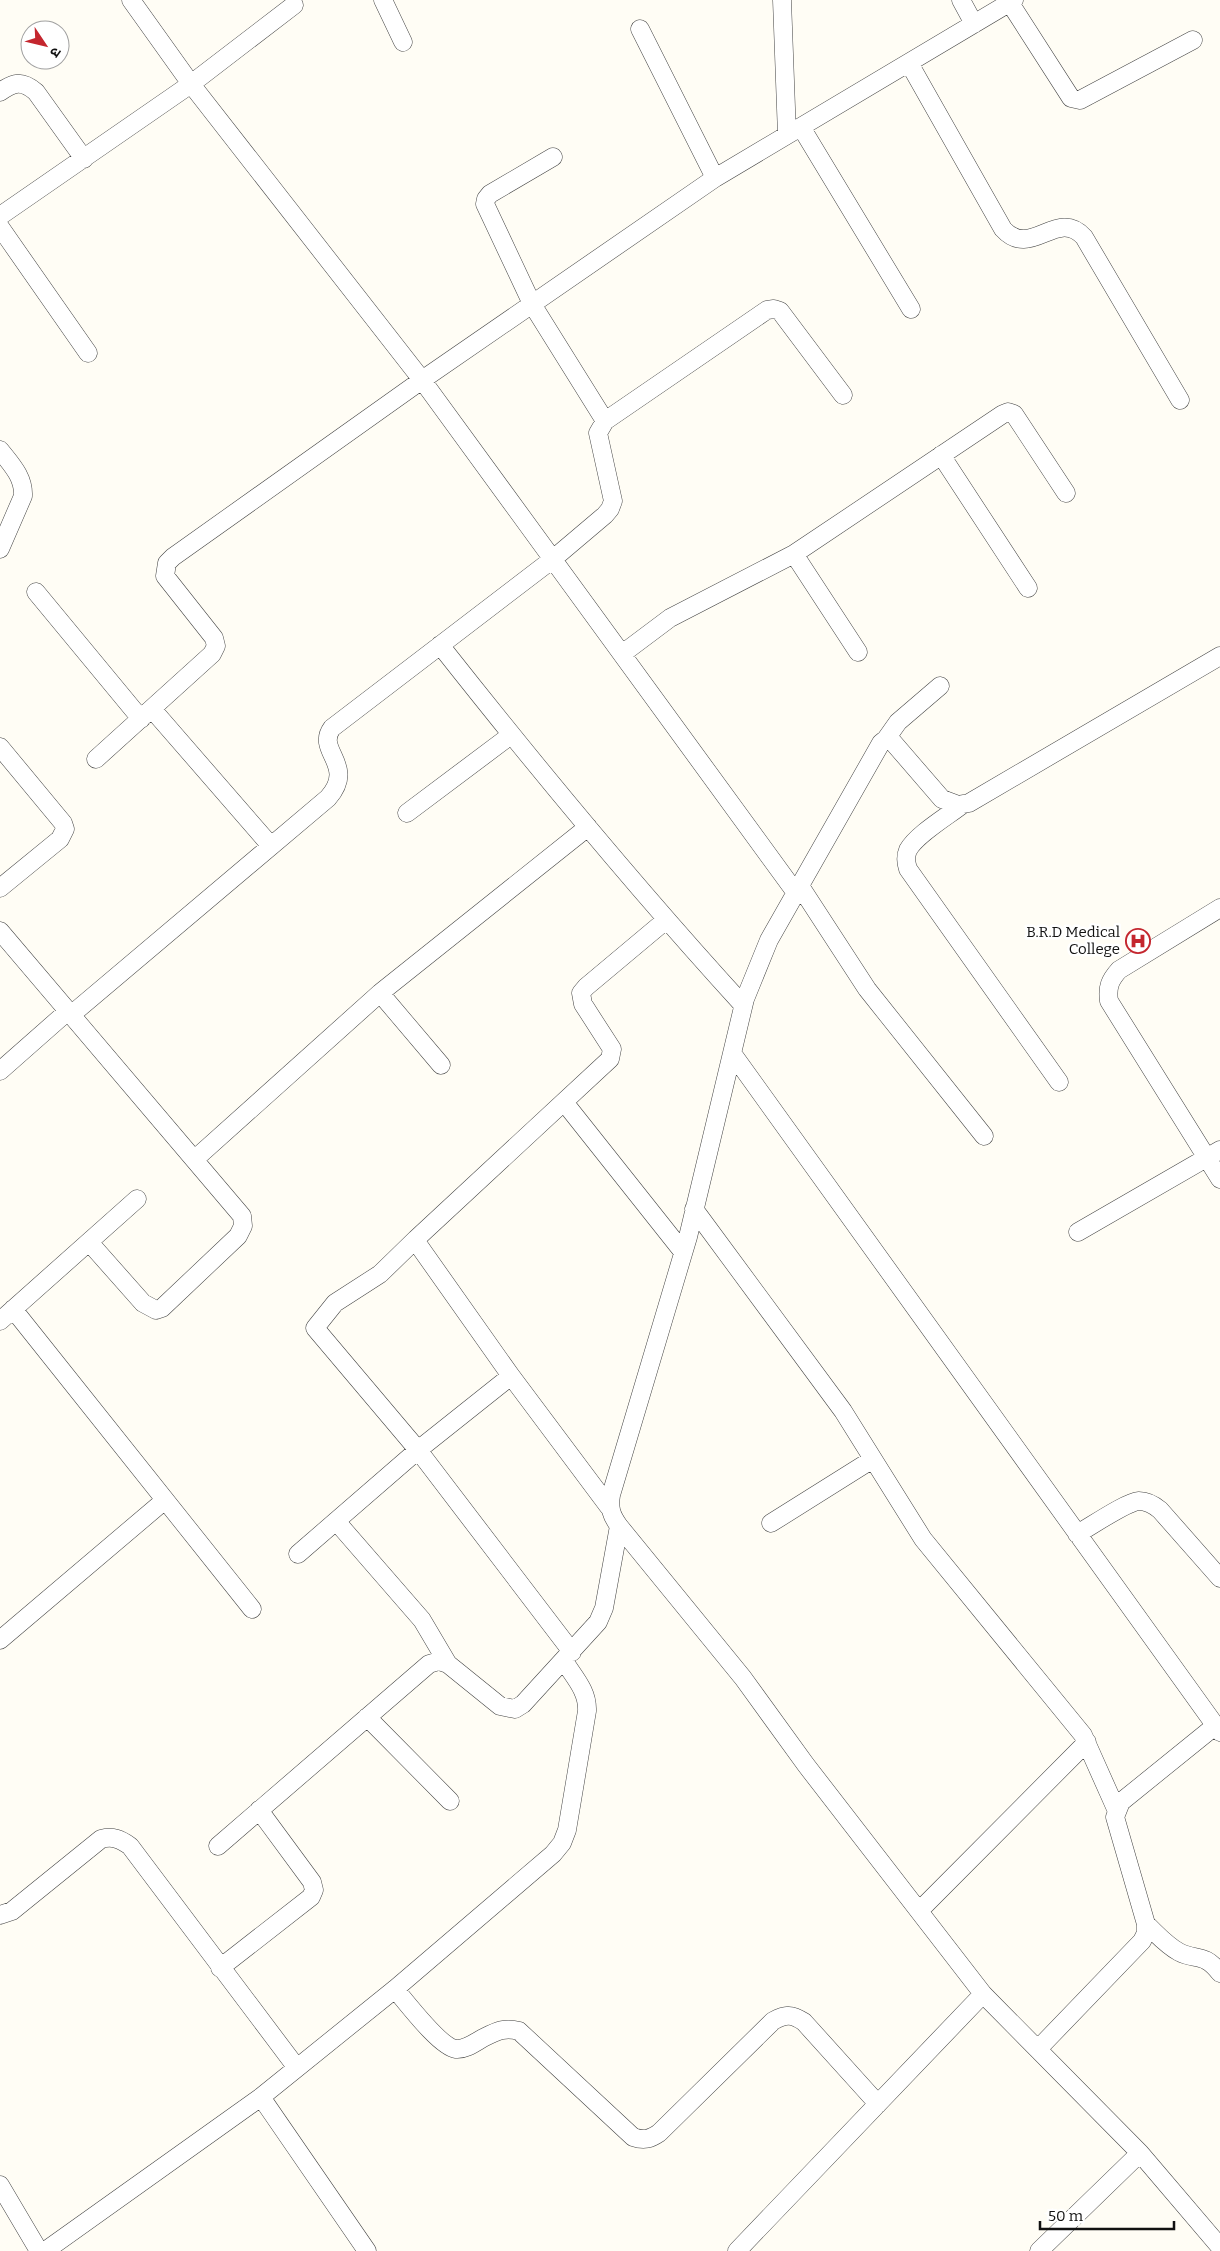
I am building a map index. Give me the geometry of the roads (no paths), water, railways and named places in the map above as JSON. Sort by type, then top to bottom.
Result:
[{"type":"street","points":[[131,0],[191,84],[422,380],[622,654],[798,890],[867,989],[984,1136]]},
{"type":"street","points":[[383,0],[403,42]]},
{"type":"street","points":[[782,0],[794,131],[911,309]]},
{"type":"street","points":[[961,0],[974,24]]},
{"type":"street","points":[[96,759],[212,654],[216,646],[214,638],[165,576],[167,563],[422,380],[716,178],[1012,1],[1071,98],[1075,100],[1080,100],[1194,40]]},
{"type":"street","points":[[0,216],[191,84],[294,4]]},
{"type":"street","points":[[640,28],[716,178]]},
{"type":"street","points":[[909,63],[1003,229],[1015,240],[1024,240],[1061,227],[1078,230],[1084,236],[1180,400]]},
{"type":"street","points":[[0,92],[11,85],[21,82],[29,86],[36,92],[84,159]]},
{"type":"street","points":[[553,157],[490,194],[486,198],[487,211],[532,304],[605,421]]},
{"type":"street","points":[[0,226],[88,353]]},
{"type":"street","points":[[0,1071],[271,846],[336,789],[340,780],[339,769],[327,740],[332,728],[552,559],[610,509],[613,500],[598,433],[605,421],[767,310],[774,309],[780,311],[843,395]]},
{"type":"street","points":[[622,654],[670,618],[794,554],[1002,414],[1008,412],[1014,414],[1066,493]]},
{"type":"street","points":[[0,450],[18,474],[24,489],[23,496],[0,549]]},
{"type":"street","points":[[941,455],[1028,588]]},
{"type":"street","points":[[794,554],[858,652]]},
{"type":"street","points":[[36,592],[146,714],[271,846]]},
{"type":"street","points":[[440,645],[511,735],[666,920],[743,1005]]},
{"type":"street","points":[[886,739],[890,740],[942,799],[950,804],[969,803],[1220,656]]},
{"type":"street","points":[[609,1507],[683,1252],[743,1005],[756,969],[770,940],[877,748],[898,722],[940,686]]},
{"type":"street","points":[[407,813],[511,735]]},
{"type":"street","points":[[0,747],[63,823],[65,829],[60,839],[0,888]]},
{"type":"street","points":[[963,804],[915,842],[908,851],[905,860],[908,869],[1059,1082]]},
{"type":"street","points":[[195,1158],[380,993],[588,827]]},
{"type":"street","points":[[1220,908],[1119,970],[1112,978],[1107,990],[1109,1001],[1214,1154],[1220,1180]]},
{"type":"street","points":[[45,2251],[261,2097],[395,1990],[553,1854],[562,1842],[567,1830],[587,1700],[568,1657],[418,1450],[315,1328],[335,1303],[380,1274],[610,1060],[612,1054],[610,1044],[583,1004],[581,993],[666,920]]},
{"type":"street","points":[[0,932],[195,1158],[242,1216],[243,1226],[238,1236],[162,1308],[156,1310],[143,1303],[89,1242]]},
{"type":"street","points":[[380,993],[441,1065]]},
{"type":"street","points":[[732,1053],[1218,1729],[1120,1802],[1116,1809],[1114,1818],[1146,1924],[1146,1933],[1142,1941],[1038,2049]]},
{"type":"street","points":[[564,1102],[683,1252]]},
{"type":"street","points":[[1078,1232],[1214,1154]]},
{"type":"street","points":[[0,1321],[137,1199]]},
{"type":"street","points":[[694,1209],[833,1396],[931,1551],[1074,1722],[1087,1742],[1116,1809]]},
{"type":"street","points":[[416,1239],[511,1376],[609,1507],[612,1516],[619,1526],[743,1678],[811,1772],[983,1994],[1140,2152],[1220,2247]]},
{"type":"street","points":[[13,1309],[252,1609]]},
{"type":"street","points":[[298,1554],[418,1450],[511,1376]]},
{"type":"street","points":[[771,1523],[873,1459]]},
{"type":"street","points":[[0,1640],[165,1500]]},
{"type":"street","points":[[1077,1534],[1127,1505],[1138,1501],[1149,1503],[1160,1510],[1220,1578]]},
{"type":"street","points":[[336,1521],[422,1620],[448,1664]]},
{"type":"street","points":[[218,1846],[429,1664],[439,1661],[448,1664],[500,1706],[515,1709],[523,1704],[598,1622],[604,1608],[619,1526]]},
{"type":"street","points":[[367,1717],[450,1801]]},
{"type":"street","points":[[919,1911],[1087,1742]]},
{"type":"street","points":[[220,1968],[311,1896],[314,1890],[312,1882],[259,1810]]},
{"type":"street","points":[[0,1915],[12,1911],[101,1839],[111,1836],[121,1840],[130,1846],[297,2068]]},
{"type":"street","points":[[1146,1924],[1172,1948],[1182,1954],[1204,1959],[1220,1973]]},
{"type":"street","points":[[395,1990],[441,2040],[456,2049],[463,2048],[500,2030],[510,2028],[519,2031],[633,2137],[641,2140],[650,2139],[659,2133],[773,2021],[784,2015],[794,2015],[804,2022],[878,2104]]},
{"type":"street","points":[[737,2251],[983,1994]]},
{"type":"street","points":[[261,2097],[367,2251]]},
{"type":"street","points":[[1039,2251],[1140,2152]]},
{"type":"street","points":[[0,2185],[39,2251]]},
{"type":"place","name":"B.R.D Medical College","points":[[1138,941]]}]
